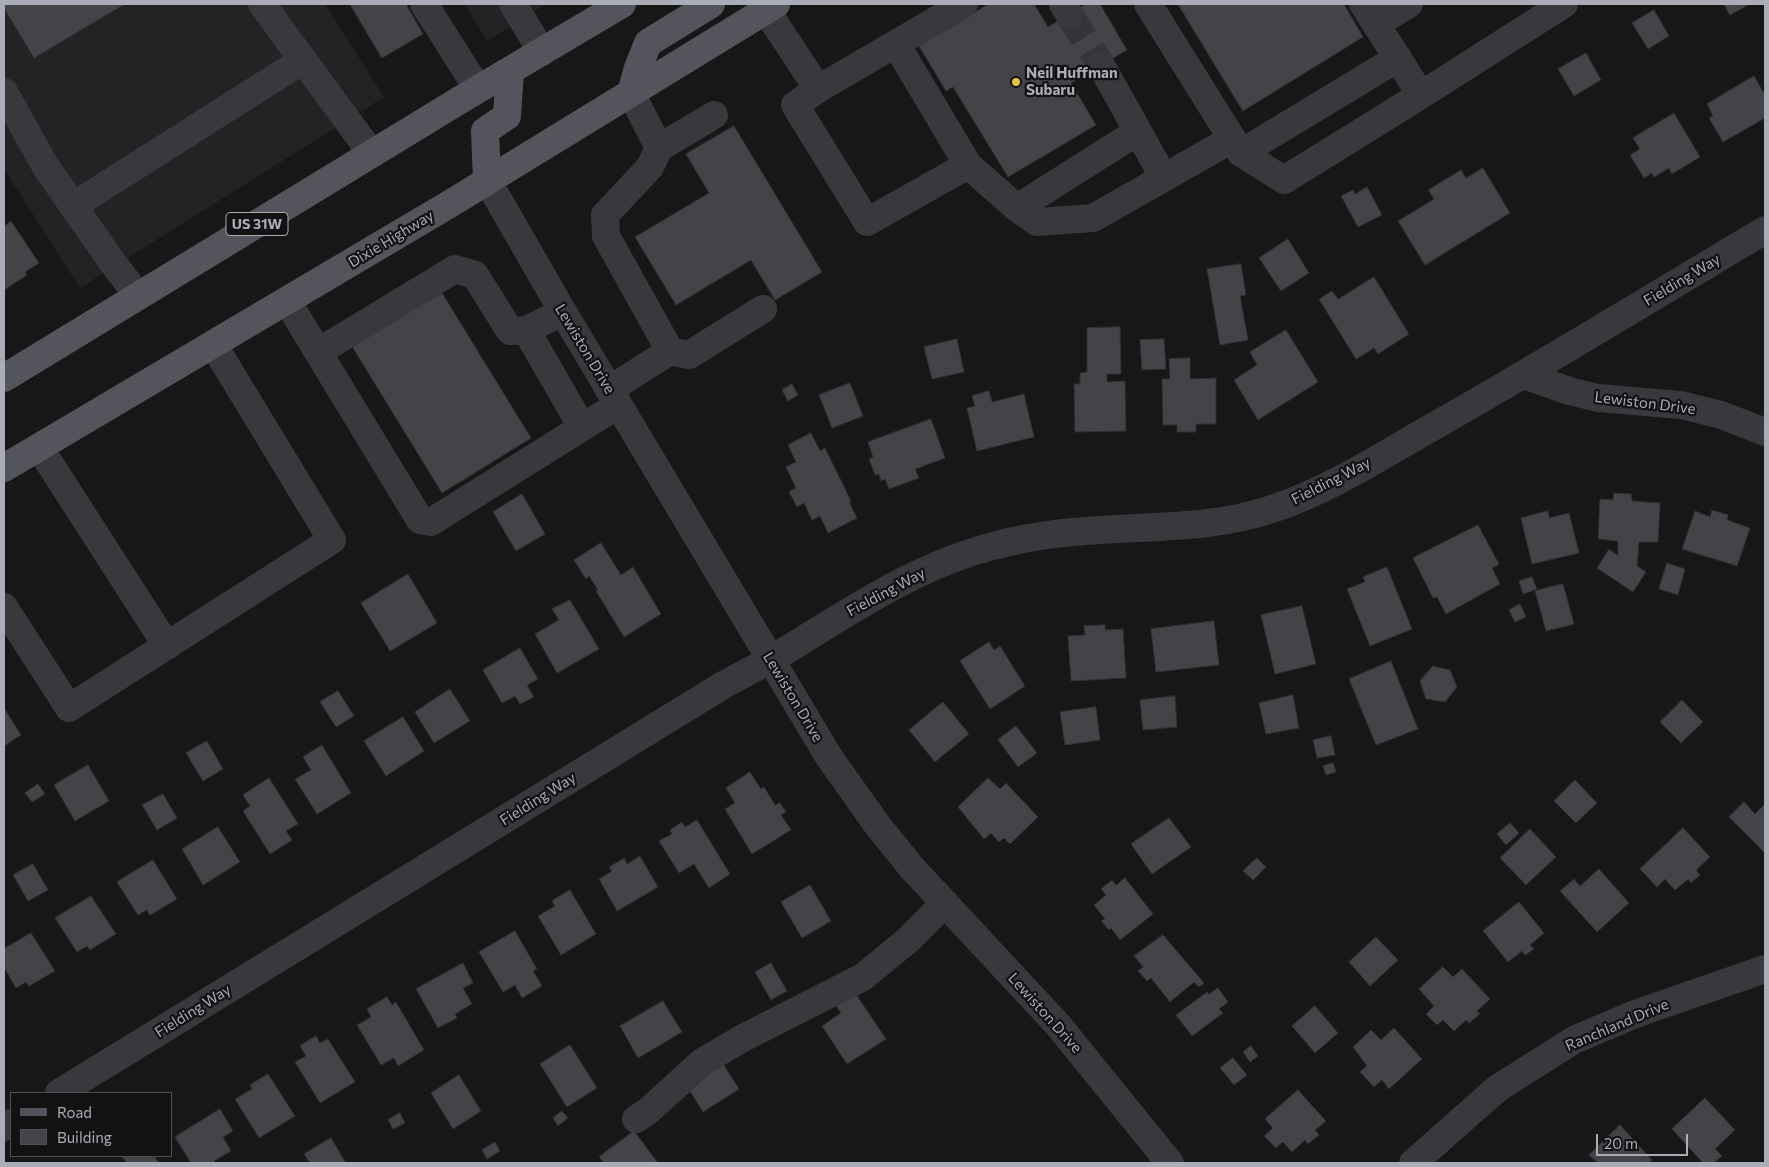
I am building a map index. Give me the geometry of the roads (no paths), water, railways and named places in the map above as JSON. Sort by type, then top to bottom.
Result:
[{"type":"main road","name":"US 31W","points":[[4,378],[478,89],[622,4]]},
{"type":"main road","points":[[631,93],[648,42],[711,4]]},
{"type":"main road","name":"Dixie Highway","points":[[4,468],[453,202],[771,7]]},
{"type":"main road","points":[[487,180],[485,131],[507,116],[510,71]]},
{"type":"street","points":[[262,4],[372,154]]},
{"type":"street","points":[[424,4],[478,89]]},
{"type":"street","points":[[513,4],[542,52]]},
{"type":"street","points":[[964,4],[795,104],[867,222],[968,165]]},
{"type":"street","points":[[1148,4],[1237,146],[1284,180],[1564,4]]},
{"type":"street","points":[[1409,4],[1369,14],[1421,95]]},
{"type":"street","points":[[771,7],[818,90]]},
{"type":"street","points":[[896,44],[968,165],[1017,208],[1037,222],[1093,218],[1164,178],[1237,146],[1398,58]]},
{"type":"street","points":[[73,206],[303,60]]},
{"type":"street","points":[[1101,65],[1164,178]]},
{"type":"street","points":[[4,92],[46,167],[138,296]]},
{"type":"street","points":[[631,93],[659,148]]},
{"type":"street","points":[[714,115],[659,148],[650,167],[605,215],[606,236],[670,351],[689,355],[763,309]]},
{"type":"street","points":[[1017,208],[1137,132]]},
{"type":"street","name":"Lewiston Drive","points":[[487,180],[613,397],[828,757],[912,868],[1058,1025],[1170,1163]]},
{"type":"street","name":"Fielding Way","points":[[61,1092],[708,695],[770,660],[856,606],[910,577],[952,558],[996,545],[1055,534],[1190,526],[1231,520],[1272,509],[1322,490],[1524,375],[1765,230]]},
{"type":"street","points":[[318,352],[455,269],[475,275],[510,331],[526,330],[563,312]]},
{"type":"street","points":[[287,301],[420,520],[431,522],[582,427],[613,397],[670,351]]},
{"type":"street","points":[[526,330],[582,427]]},
{"type":"street","points":[[4,606],[69,708],[332,540],[213,344]]},
{"type":"street","name":"Lewiston Drive","points":[[1524,375],[1570,391],[1598,398],[1681,405],[1721,415],[1765,432]]},
{"type":"street","points":[[39,448],[167,646]]},
{"type":"street","points":[[636,1119],[647,1112],[702,1062],[743,1038],[863,977],[908,940],[945,903]]},
{"type":"street","name":"Ranchland Drive","points":[[1413,1163],[1498,1088],[1574,1040],[1635,1014],[1765,969]]},
{"type":"tunnel","points":[[1069,14],[1101,65]]},
{"type":"place","name":"Neil Huffman Subaru","points":[[1016,82]]}]
